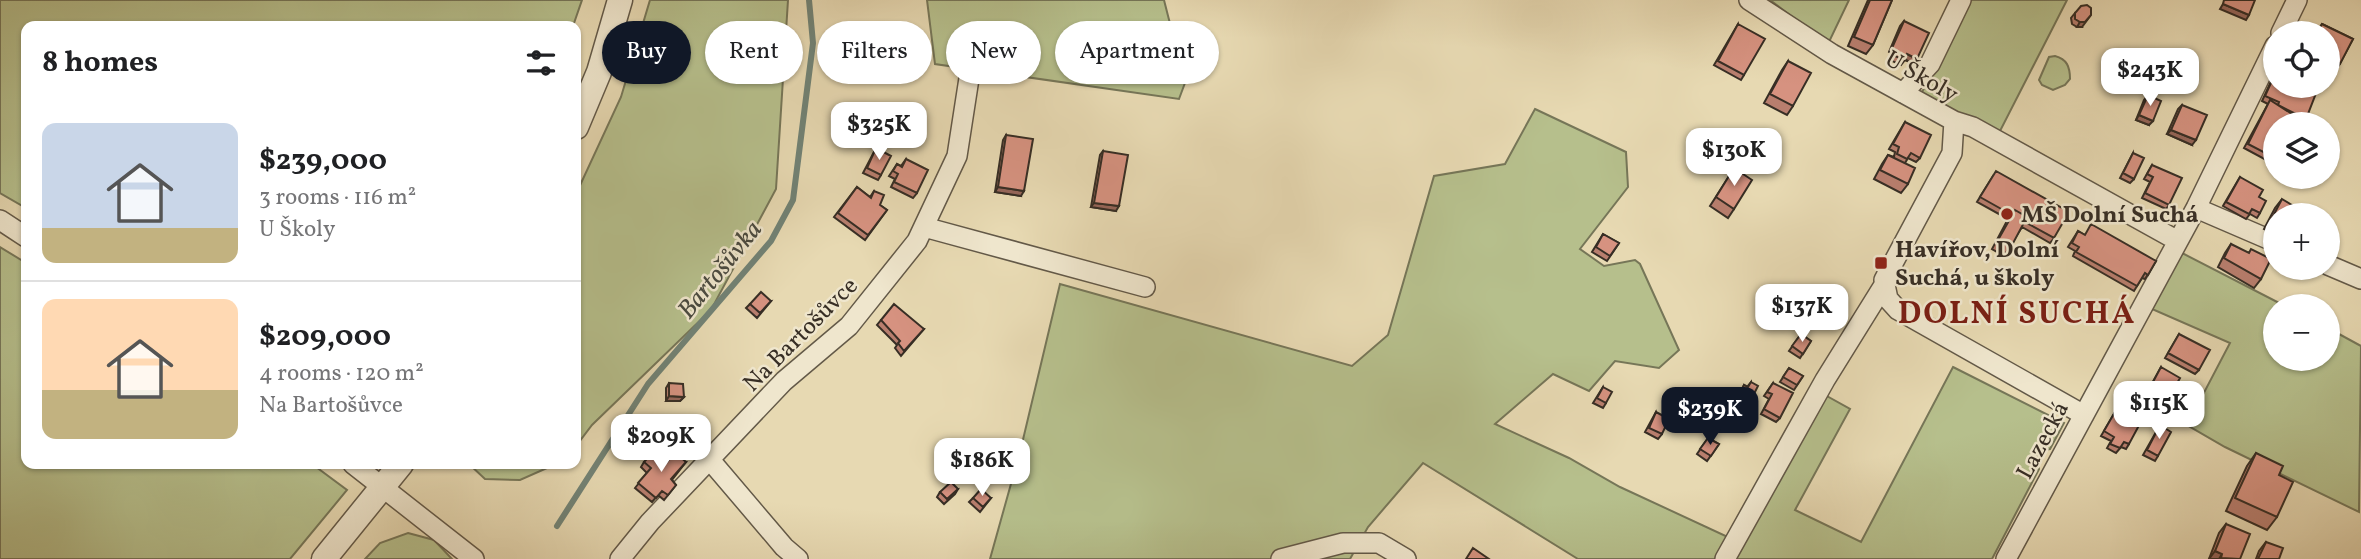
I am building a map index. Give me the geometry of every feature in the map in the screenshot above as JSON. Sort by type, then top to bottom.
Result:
[{"type":"street","points":[[581,115],[599,72],[620,0]]},
{"type":"street","name":"U Školy","points":[[1725,559],[1825,380],[1884,285],[1884,280],[1951,153],[1954,121],[1832,54],[1749,0]]},
{"type":"street","points":[[1903,93],[1930,64],[1961,0]]},
{"type":"street","points":[[2287,21],[2297,0]]},
{"type":"street","name":"Lazecká","points":[[2006,559],[2196,208],[2263,71]]},
{"type":"street","name":"Na Bartošůvce","points":[[620,559],[650,522],[784,381],[849,326],[917,241],[957,156],[968,84]]},
{"type":"street","points":[[1954,121],[1973,127],[2178,242]]},
{"type":"street","points":[[2196,208],[2263,237]]},
{"type":"street","points":[[0,220],[21,234]]},
{"type":"street","points":[[924,227],[1144,286]]},
{"type":"street","points":[[2340,270],[2361,279]]},
{"type":"street","points":[[1884,285],[1888,299],[1898,310],[2084,415]]},
{"type":"street","points":[[710,460],[784,547],[799,559]]},
{"type":"street","points":[[360,469],[474,559]]},
{"type":"street","points":[[324,559],[397,469]]},
{"type":"street","points":[[1281,559],[1343,543],[1379,543],[1406,559]]},
{"type":"green space","points":[[0,0],[582,0],[575,21],[21,21],[21,205],[0,193]]},
{"type":"green space","points":[[650,0],[788,0],[787,21],[705,21],[705,84],[783,84],[776,189],[711,310],[592,425],[581,439],[581,183],[625,84],[691,84],[691,21],[644,21]]},
{"type":"green space","points":[[927,0],[1164,0],[1169,21],[1055,21],[1055,81],[1041,79],[1041,21],[946,21],[946,66],[935,64],[932,21],[930,21]]},
{"type":"green space","points":[[1770,0],[1849,0],[1828,44]]},
{"type":"green space","points":[[1970,0],[2067,0],[1999,133],[1921,94]]},
{"type":"green space","points":[[2055,56],[2067,64],[2070,79],[2065,85],[2053,90],[2042,85],[2039,80],[2049,57]]},
{"type":"green space","points":[[1074,84],[1185,84],[1179,99]]},
{"type":"green space","points":[[1535,109],[1626,152],[1628,187],[1580,249],[1604,266],[1635,260],[1640,264],[1679,350],[1659,368],[1615,361],[1589,391],[1553,374],[1495,424],[1569,458],[1620,487],[1730,538],[1720,559],[1578,559],[1423,463],[1368,527],[1350,559],[990,559],[1021,448],[1060,284],[1352,366],[1388,335],[1434,176],[1505,164]]},
{"type":"green space","points":[[0,247],[21,260],[21,469],[319,469],[347,490],[290,559],[0,559]]},
{"type":"green space","points":[[2182,253],[2263,295],[2263,371],[2340,371],[2340,335],[2361,346],[2359,512],[2225,447],[2187,425],[2230,343],[2152,309]]},
{"type":"green space","points":[[1953,367],[2064,423],[2050,449],[2036,454],[2039,469],[1992,559],[1733,559],[1825,395],[1850,409],[1795,510],[1861,542]]},
{"type":"green space","points":[[474,469],[545,469],[520,480],[485,479]]},
{"type":"green space","points":[[408,533],[434,540],[452,559],[365,559],[380,543]]},
{"type":"building","points":[[1870,0],[1892,0],[1873,45],[1854,37]]},
{"type":"building","points":[[2224,0],[2255,0],[2249,15],[2223,4]]},
{"type":"building","points":[[2087,5],[2091,8],[2091,15],[2085,22],[2075,19],[2075,13],[2081,6]]},
{"type":"building","points":[[1904,21],[1929,33],[1917,59],[1907,54],[1905,60],[1895,56],[1896,50],[1892,48]]},
{"type":"building","points":[[1738,24],[1765,39],[1744,75],[1718,61]]},
{"type":"building","points":[[2340,33],[2353,39],[2340,64]]},
{"type":"building","points":[[1788,61],[1811,73],[1793,106],[1770,94]]},
{"type":"building","points":[[2148,95],[2161,101],[2153,121],[2139,115]]},
{"type":"building","points":[[2270,98],[2314,98],[2309,112],[2292,112],[2278,105],[2279,102]]},
{"type":"building","points":[[2270,100],[2289,112],[2264,112]]},
{"type":"building","points":[[2182,105],[2207,115],[2196,140],[2171,130]]},
{"type":"building","points":[[2263,114],[2263,152],[2248,144]]},
{"type":"building","points":[[1905,122],[1931,135],[1920,158],[1911,153],[1907,159],[1897,154],[1899,147],[1893,144]]},
{"type":"building","points":[[1006,135],[1033,139],[1024,191],[998,187]]},
{"type":"building","points":[[876,148],[891,156],[881,175],[867,168]]},
{"type":"building","points":[[1103,151],[1128,155],[1119,206],[1094,203]]},
{"type":"building","points":[[2133,153],[2144,158],[2134,179],[2123,173]]},
{"type":"building","points":[[1888,155],[1915,168],[1908,184],[1880,170]]},
{"type":"building","points":[[906,159],[928,170],[917,193],[894,182],[898,174],[893,171],[897,164],[902,167]]},
{"type":"building","points":[[2152,165],[2182,178],[2169,205],[2145,193],[2153,177],[2147,174]]},
{"type":"building","points":[[1734,168],[1752,180],[1734,209],[1716,197]]},
{"type":"building","points":[[1996,171],[2069,212],[2054,238],[2025,222],[2027,217],[2015,210],[2012,215],[1980,197]]},
{"type":"building","points":[[2240,177],[2263,190],[2259,197],[2266,201],[2260,213],[2252,209],[2249,214],[2226,202]]},
{"type":"building","points":[[857,187],[871,198],[874,191],[884,195],[880,205],[887,210],[868,235],[838,213]]},
{"type":"building","points":[[2015,210],[2027,217],[2011,247],[1998,240]]},
{"type":"building","points":[[2091,224],[2156,261],[2148,275],[2145,273],[2137,286],[2076,252],[2079,247],[2072,243],[2078,231],[2085,235]]},
{"type":"building","points":[[1603,234],[1619,243],[1610,256],[1596,247]]},
{"type":"building","points":[[2231,244],[2249,253],[2251,249],[2263,255],[2261,279],[2224,258]]},
{"type":"building","points":[[761,292],[771,301],[760,313],[750,304]]},
{"type":"building","points":[[894,304],[924,329],[904,351],[898,343],[900,341],[881,320]]},
{"type":"building","points":[[1801,334],[1811,341],[1803,354],[1792,346]]},
{"type":"building","points":[[2179,334],[2210,350],[2199,370],[2168,353]]},
{"type":"building","points":[[2161,367],[2180,378],[2172,392],[2153,382]]},
{"type":"building","points":[[1789,368],[1803,376],[1797,385],[1783,377]]},
{"type":"building","points":[[1751,382],[1758,386],[1751,400],[1740,395],[1744,385],[1748,387]]},
{"type":"building","points":[[669,383],[683,384],[684,397],[669,396]]},
{"type":"building","points":[[1773,383],[1793,393],[1780,418],[1764,409],[1772,394],[1767,392]]},
{"type":"building","points":[[1603,387],[1612,392],[1606,403],[1597,398]]},
{"type":"building","points":[[2119,405],[2143,418],[2129,444],[2124,442],[2120,448],[2110,444],[2114,437],[2104,431]]},
{"type":"building","points":[[1656,412],[1669,419],[1662,434],[1649,428]]},
{"type":"building","points":[[2160,425],[2171,432],[2158,456],[2147,450]]},
{"type":"building","points":[[1708,438],[1719,444],[1711,456],[1700,449]]},
{"type":"building","points":[[654,451],[667,462],[675,452],[686,462],[671,479],[676,485],[668,495],[662,491],[656,498],[638,483],[651,468],[644,462]]},
{"type":"building","points":[[2256,453],[2283,466],[2279,475],[2293,482],[2277,517],[2235,498]]},
{"type":"building","points":[[951,482],[958,489],[947,499],[940,492]]},
{"type":"building","points":[[981,489],[991,498],[983,507],[973,498]]},
{"type":"building","points":[[2226,524],[2250,534],[2240,559],[2221,558],[2222,554],[2215,551]]},
{"type":"building","points":[[2266,542],[2283,548],[2279,559],[2258,559]]},
{"type":"building","points":[[1473,548],[1489,559],[1466,559]]},
{"type":"waterway","name":"Bartošůvka","points":[[557,526],[648,384],[771,241],[793,200],[813,43],[809,0]]},
{"type":"place","name":"MŠ Dolní Suchá","points":[[2007,214]]},
{"type":"place","name":"Havířov, Dolní Suchá, u školy","points":[[1881,263]]},
{"type":"district","name":"DOLNÍ SUCHÁ","points":[[2017,312]]}]
